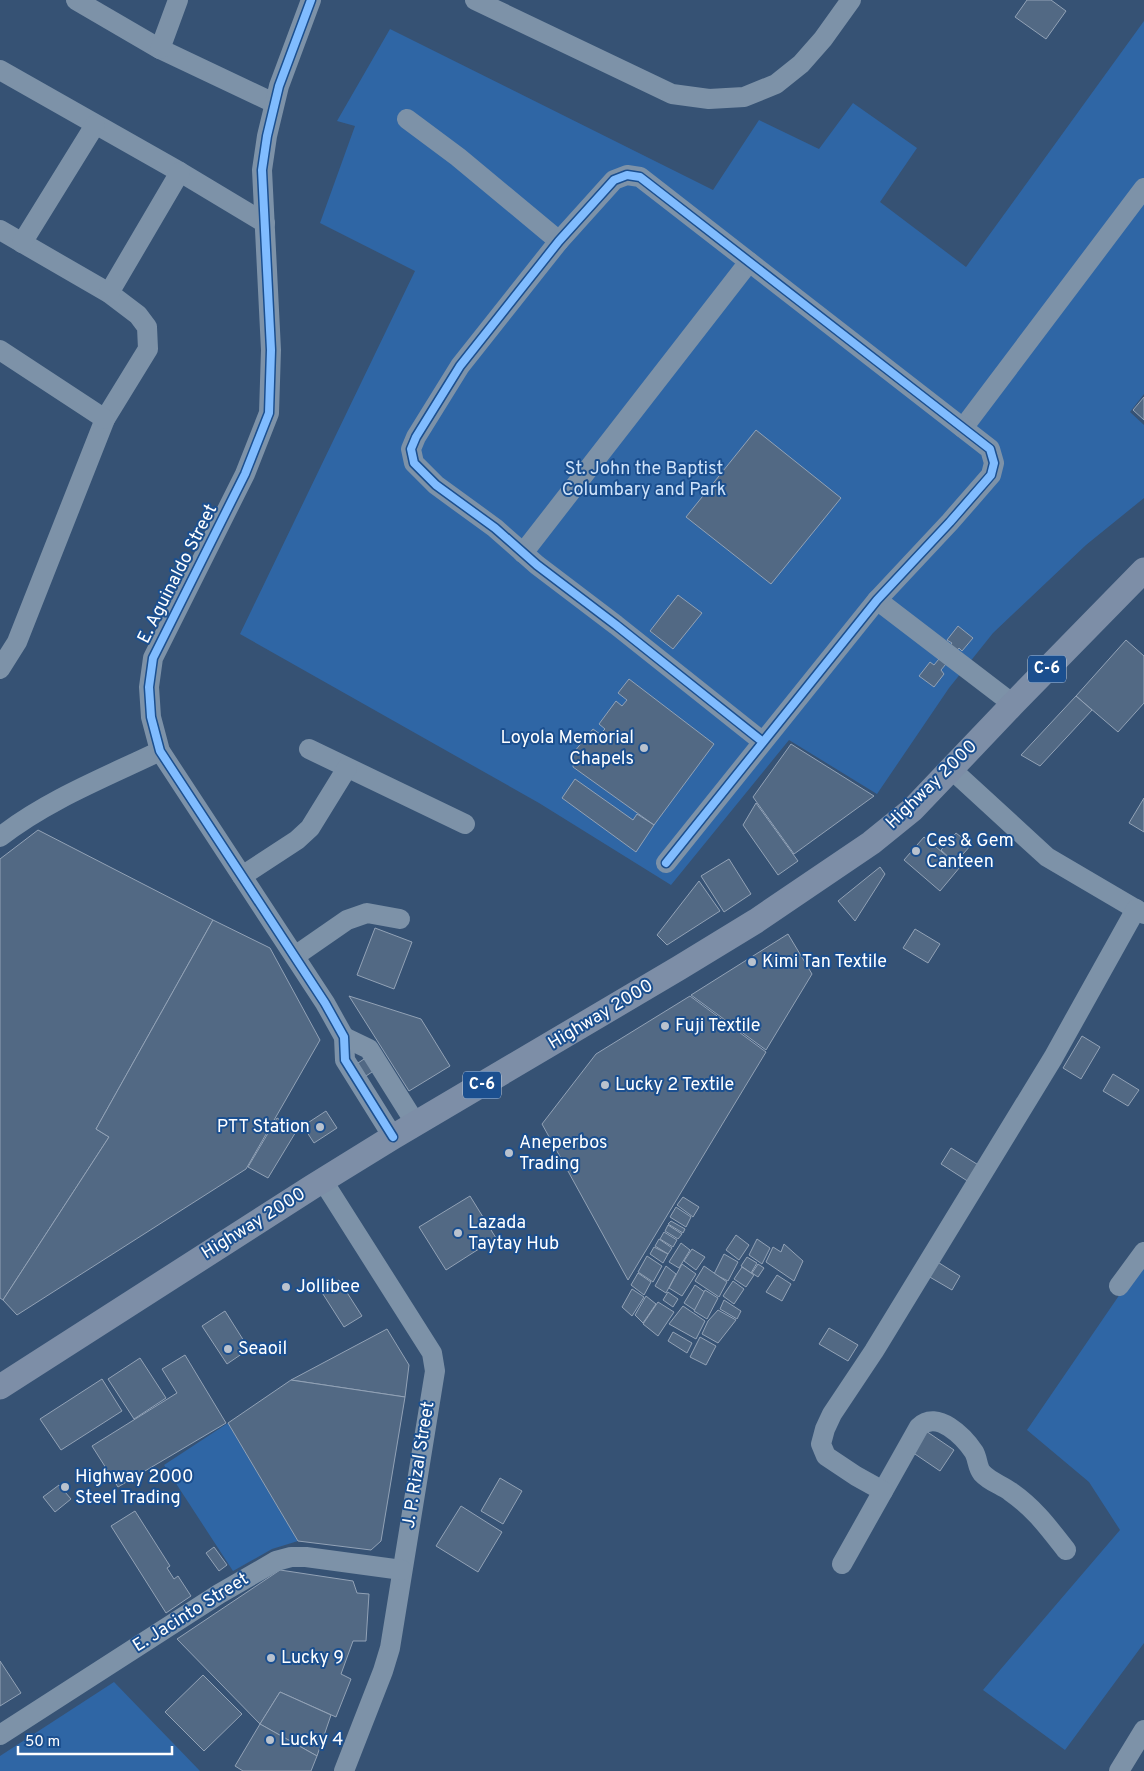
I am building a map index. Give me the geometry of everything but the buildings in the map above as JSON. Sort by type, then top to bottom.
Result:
[{"type":"main road","name":"Highway 2000","points":[[0,1387],[141,1295],[393,1137],[756,921],[871,843],[913,809],[1144,570]]},
{"type":"street","points":[[76,0],[160,49],[274,103]]},
{"type":"street","points":[[160,49],[178,0]]},
{"type":"street","name":"E. Aguinaldo Street","points":[[311,0],[274,103],[262,170],[271,350],[269,413],[246,474],[153,658],[149,687],[151,717],[160,751],[296,956],[344,1037],[345,1060],[393,1137]]},
{"type":"street","points":[[475,0],[672,94],[709,99],[744,97],[776,84],[801,64],[823,39],[851,0]]},
{"type":"street","points":[[0,70],[180,172],[265,223]]},
{"type":"street","points":[[407,119],[458,157],[560,241]]},
{"type":"street","points":[[22,243],[95,124]]},
{"type":"street","points":[[109,293],[180,172]]},
{"type":"street","points":[[666,863],[877,600],[991,475],[994,463],[990,449],[640,177],[627,175],[614,180],[560,241],[460,366],[416,437],[412,449],[414,463],[436,485],[495,528],[763,742]]},
{"type":"street","points":[[963,428],[1144,188]]},
{"type":"street","points":[[0,230],[109,293],[138,315],[147,327],[148,349],[105,419],[17,642],[0,669]]},
{"type":"street","points":[[524,553],[749,262]]},
{"type":"street","points":[[0,350],[105,419]]},
{"type":"street","points":[[877,600],[1013,704]]},
{"type":"street","points":[[309,749],[465,824]]},
{"type":"street","points":[[0,837],[19,822],[73,793],[160,751]]},
{"type":"street","points":[[242,876],[297,840],[310,828],[347,768]]},
{"type":"street","points":[[884,1490],[856,1476],[826,1456],[821,1444],[825,1429],[832,1414],[874,1351],[1140,912],[1047,857],[952,769]]},
{"type":"street","points":[[296,956],[346,920],[366,913],[400,919]]},
{"type":"street","points":[[344,1037],[369,1049],[416,1124]]},
{"type":"street","name":"J. P. Rizal Street","points":[[323,1181],[432,1353],[435,1371],[390,1648],[383,1671],[344,1771]]},
{"type":"street","points":[[1119,1286],[1144,1252]]},
{"type":"street","points":[[842,1564],[919,1427],[928,1421],[943,1424],[963,1438],[975,1454],[981,1472],[995,1484],[1010,1491],[1038,1514],[1066,1550]]},
{"type":"street","name":"E. Jacinto Street","points":[[0,1735],[219,1594],[276,1561],[291,1557],[306,1557],[402,1570]]},
{"type":"street","points":[[1119,1771],[1144,1730]]},
{"type":"green space","name":"St. John the Baptist Columbary and Park","points":[[1144,21],[1144,394],[1130,412],[1144,425],[1144,498],[1086,545],[993,633],[949,688],[877,794],[789,740],[671,885],[539,803],[240,634],[415,271],[320,223],[355,126],[337,121],[390,29],[713,190],[759,120],[819,149],[853,103],[917,148],[880,202],[966,267]]},
{"type":"green space","points":[[1144,1259],[1144,1643],[1065,1750],[983,1690],[1120,1530],[1089,1482],[1027,1430]]},
{"type":"green space","points":[[228,1423],[298,1541],[272,1549],[233,1571],[164,1465]]},
{"type":"green space","points":[[114,1682],[200,1771],[0,1771],[0,1756]]},
{"type":"cycle path","points":[[311,0],[279,86],[267,136],[262,170],[271,350],[269,413],[245,474],[153,658],[149,687],[151,717],[160,751],[325,1003],[344,1037],[345,1060],[393,1137]]},
{"type":"cycle path","points":[[666,863],[877,600],[991,475],[994,463],[990,449],[640,177],[627,175],[614,180],[559,241],[460,366],[416,437],[411,449],[414,463],[436,485],[495,528],[537,565],[763,742]]},
{"type":"place","name":"Loyola Memorial Chapels","points":[[644,748]]},
{"type":"place","name":"Ces & Gem Canteen","points":[[916,851]]},
{"type":"place","name":"Kimi Tan Textile","points":[[752,962]]},
{"type":"place","name":"Fuji Textile","points":[[665,1026]]},
{"type":"place","name":"Lucky 2 Textile","points":[[605,1085]]},
{"type":"place","name":"PTT Station","points":[[320,1127]]},
{"type":"place","name":"Aneperbos Trading","points":[[509,1153]]},
{"type":"place","name":"Lazada Taytay Hub","points":[[458,1233]]},
{"type":"place","name":"Jollibee","points":[[286,1287]]},
{"type":"place","name":"Seaoil","points":[[228,1349]]},
{"type":"place","name":"Highway 2000 Steel Trading","points":[[65,1487]]},
{"type":"place","name":"Lucky 9","points":[[271,1658]]},
{"type":"place","name":"Lucky 4","points":[[270,1740]]}]
